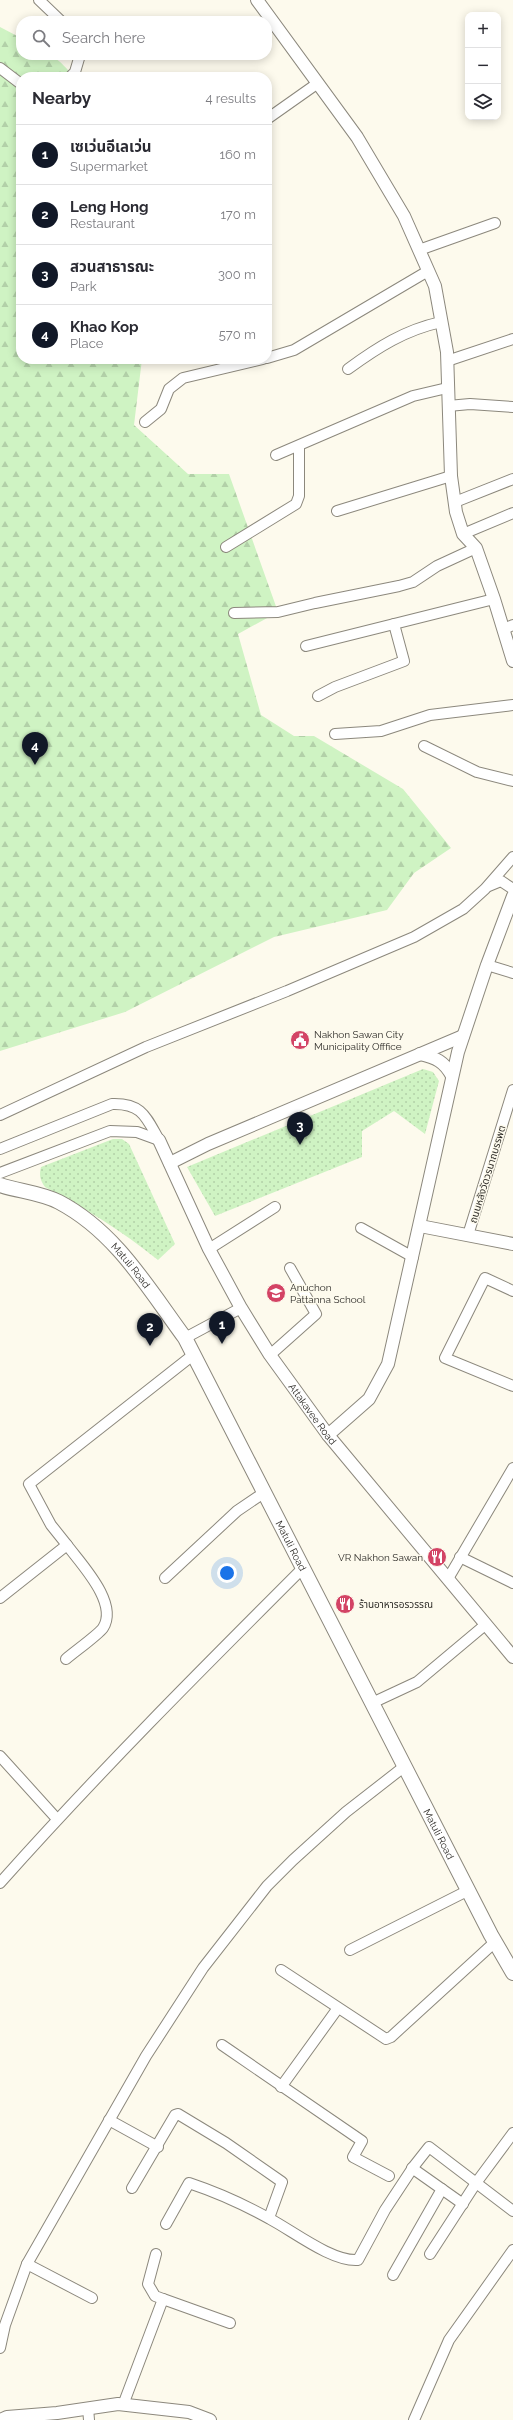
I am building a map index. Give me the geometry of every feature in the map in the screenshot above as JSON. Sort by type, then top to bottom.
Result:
[{"type":"main road","name":"Matuli Road","points":[[0,1185],[58,1202],[105,1234],[138,1272],[185,1338],[495,1942],[513,1973]]},
{"type":"street","points":[[38,0],[56,16]]},
{"type":"street","points":[[257,0],[269,16]]},
{"type":"street","points":[[272,20],[357,137],[404,216],[435,286],[447,361],[448,406],[455,502],[463,534],[476,548],[494,598],[508,627],[513,661]]},
{"type":"street","points":[[75,72],[79,60]]},
{"type":"street","points":[[0,68],[16,80]]},
{"type":"street","points":[[272,115],[318,83]]},
{"type":"street","points":[[419,250],[495,223]]},
{"type":"street","points":[[272,357],[294,350],[428,271]]},
{"type":"street","points":[[348,369],[391,339],[407,332],[441,322]]},
{"type":"street","points":[[447,361],[513,339]]},
{"type":"street","points":[[145,422],[161,409],[168,389],[183,378],[242,364]]},
{"type":"street","points":[[276,455],[413,396],[448,388]]},
{"type":"street","points":[[448,406],[470,404],[513,407]]},
{"type":"street","points":[[226,547],[296,504],[299,496],[299,446]]},
{"type":"street","points":[[337,511],[452,476]]},
{"type":"street","points":[[455,502],[513,479]]},
{"type":"street","points":[[463,534],[513,513]]},
{"type":"street","points":[[234,613],[278,612],[315,602],[399,586],[413,582],[437,566],[476,548]]},
{"type":"street","points":[[306,646],[494,598]]},
{"type":"street","points":[[318,696],[335,687],[404,661],[394,624]]},
{"type":"street","points":[[335,734],[381,731],[430,715],[513,705]]},
{"type":"street","points":[[424,746],[477,772],[513,781]]},
{"type":"street","points":[[485,889],[513,857]]},
{"type":"street","points":[[0,1114],[146,1048],[287,991],[414,937],[463,909],[494,882],[501,881],[513,889]]},
{"type":"street","points":[[328,1435],[369,1399],[388,1364],[420,1226],[452,1076],[486,965],[513,896]]},
{"type":"street","points":[[486,965],[513,973]]},
{"type":"street","points":[[170,1163],[208,1144],[463,1036]]},
{"type":"street","points":[[420,1054],[435,1057],[445,1064],[452,1076]]},
{"type":"street","name":"ถนนหลังวัดวรนาถบรรพต","points":[[468,1235],[513,1090]]},
{"type":"street","points":[[0,1149],[112,1104],[121,1104],[139,1109],[145,1114],[159,1140]]},
{"type":"street","points":[[0,1173],[110,1131],[122,1130],[137,1132],[159,1140]]},
{"type":"street","name":"Attakavee Road","points":[[159,1140],[209,1249],[241,1308],[270,1354],[328,1435],[448,1577],[485,1625],[513,1657]]},
{"type":"street","points":[[209,1249],[275,1207]]},
{"type":"street","points":[[420,1226],[513,1244]]},
{"type":"street","points":[[361,1228],[413,1257]]},
{"type":"street","points":[[270,1354],[316,1314],[290,1268]]},
{"type":"street","points":[[513,1291],[485,1278],[445,1358],[513,1386]]},
{"type":"street","points":[[185,1338],[241,1308]]},
{"type":"street","points":[[66,1659],[103,1628],[106,1613],[103,1594],[51,1525],[29,1484],[194,1354]]},
{"type":"street","points":[[448,1577],[513,1468]]},
{"type":"street","points":[[165,1578],[238,1510],[265,1492]]},
{"type":"street","points":[[0,1598],[67,1545]]},
{"type":"street","points":[[460,1557],[513,1583]]},
{"type":"street","points":[[0,1883],[57,1819],[171,1700],[304,1568]]},
{"type":"street","points":[[372,1703],[417,1682],[485,1625]]},
{"type":"street","points":[[0,1756],[57,1819]]},
{"type":"street","points":[[0,2348],[6,2324],[27,2264],[108,2120],[146,2056],[203,1968],[267,1886],[293,1860],[346,1812],[406,1766]]},
{"type":"street","points":[[350,1950],[469,1890]]},
{"type":"street","points":[[282,1970],[383,2038],[391,2037],[495,1942]]},
{"type":"street","points":[[281,2087],[338,2008]]},
{"type":"street","points":[[222,2045],[281,2087],[362,2141],[353,2157],[389,2176]]},
{"type":"street","points":[[132,2188],[178,2114],[226,2143],[282,2182],[269,2218]]},
{"type":"street","points":[[108,2120],[158,2147]]},
{"type":"street","points":[[430,2254],[476,2183],[513,2133]]},
{"type":"street","points":[[166,2224],[189,2183],[269,2218],[324,2249],[340,2256],[358,2260],[412,2168],[429,2147],[513,2211]]},
{"type":"street","points":[[412,2168],[463,2204]]},
{"type":"street","points":[[393,2275],[442,2189]]},
{"type":"street","points":[[414,2420],[449,2340],[513,2250]]},
{"type":"street","points":[[156,2254],[148,2284],[155,2296],[230,2323]]},
{"type":"street","points":[[27,2264],[92,2298]]},
{"type":"street","points":[[123,2404],[163,2299]]},
{"type":"street","points":[[4,2419],[89,2414],[123,2404],[189,2412],[210,2420]]},
{"type":"green space","points":[[0,27],[16,35],[16,60],[57,60],[69,72],[16,72],[16,364],[141,364],[134,425],[188,474],[229,474],[278,612],[238,634],[261,715],[294,736],[314,736],[403,789],[451,848],[414,873],[387,910],[274,937],[125,1012],[0,1051]]},
{"type":"green space","points":[[423,1069],[433,1072],[439,1081],[425,1134],[394,1111],[362,1131],[362,1157],[215,1216],[187,1167]]},
{"type":"green space","points":[[113,1139],[122,1139],[129,1144],[175,1244],[158,1260],[103,1220],[45,1187],[41,1180],[41,1167]]},
{"type":"place","name":"Khao Kop","points":[[35,765]]},
{"type":"place","name":"Nakhon Sawan City Municipality Offfice","points":[[300,1040]]},
{"type":"place","name":"สวนสาธารณะ","points":[[300,1145]]},
{"type":"place","name":"Anuchon Pattanna School","points":[[276,1293]]},
{"type":"place","name":"เซเว่นอีเลเว่น","points":[[222,1344]]},
{"type":"place","name":"Leng Hong","points":[[150,1346]]},
{"type":"place","name":"VR Nakhon Sawan","points":[[437,1557]]},
{"type":"place","name":"ร้านอาหารอรวรรณ","points":[[345,1604]]}]
